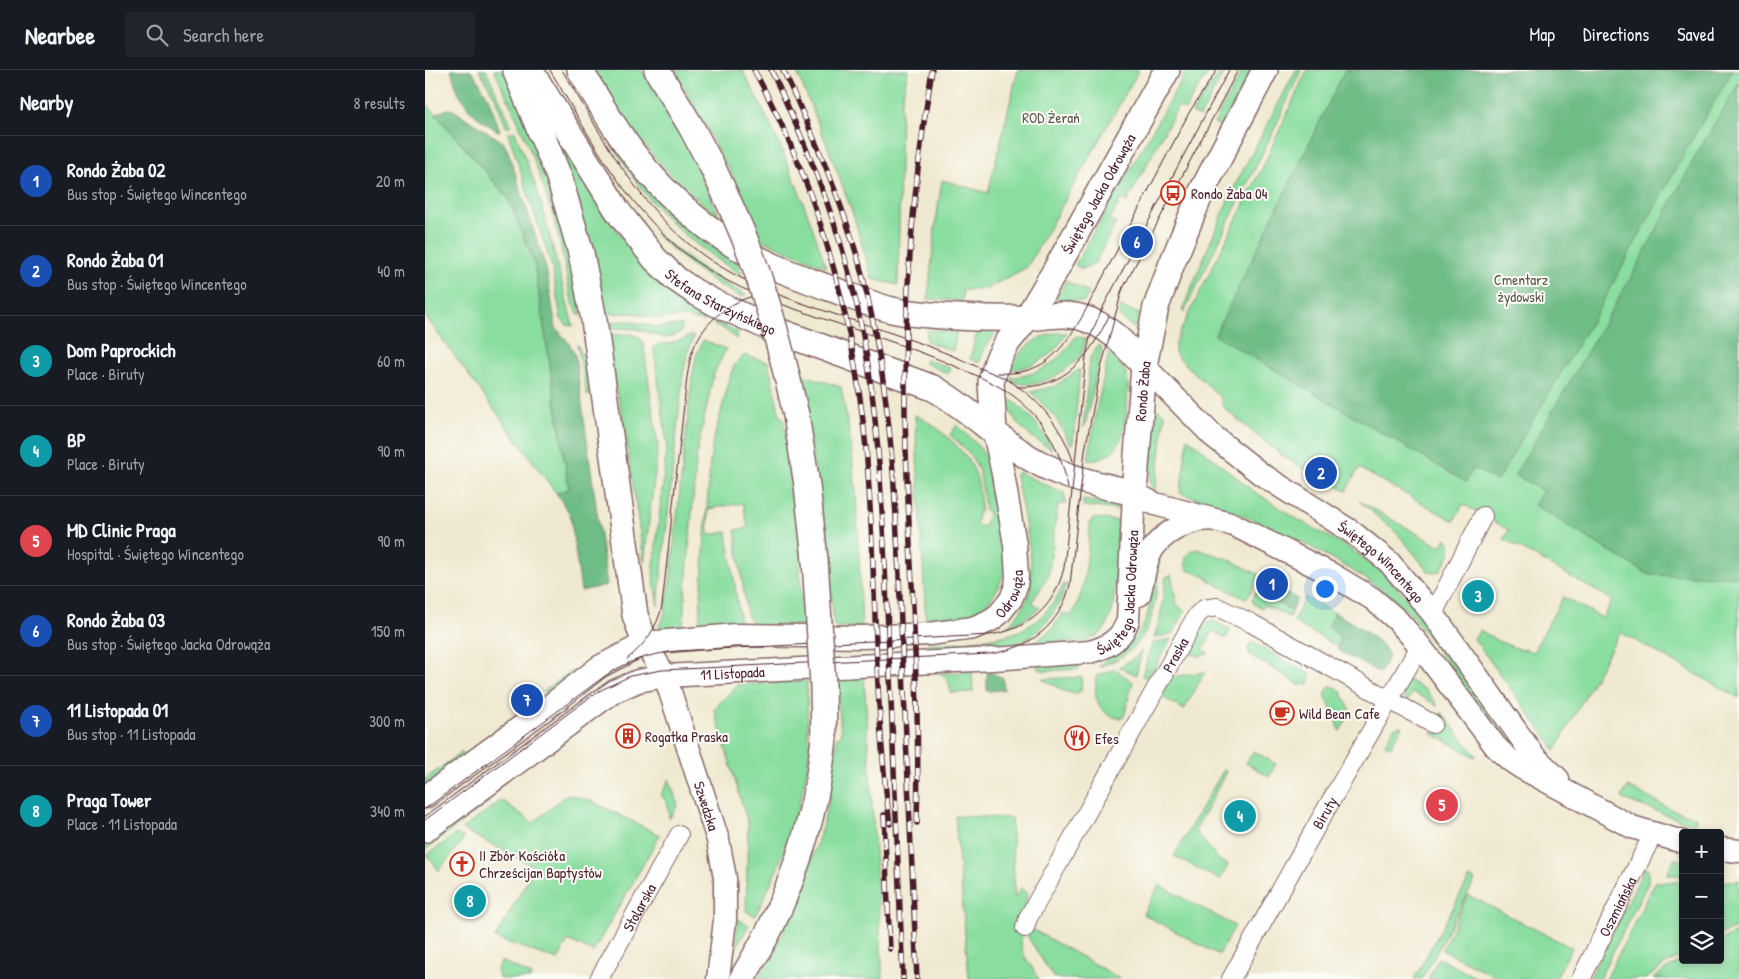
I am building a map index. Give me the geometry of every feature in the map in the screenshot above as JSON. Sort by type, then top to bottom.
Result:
[{"type":"main road","points":[[515,70],[559,177],[581,253],[594,320],[635,616],[645,643]]},
{"type":"main road","name":"Stefana Starzyńskiego","points":[[529,70],[619,213],[655,259],[676,279],[708,299],[770,328],[933,388],[956,401],[994,432]]},
{"type":"main road","points":[[580,70],[633,152],[662,187],[703,223],[747,253],[791,274],[900,312],[1027,318]]},
{"type":"main road","points":[[657,70],[713,168],[760,280],[783,357],[796,415],[807,484],[815,560],[823,685],[824,737],[821,771],[815,801],[796,865],[776,918],[742,979]]},
{"type":"main road","name":"Świętego Jacka Odrowąża","points":[[1027,318],[1066,252],[1167,70]]},
{"type":"main road","points":[[1144,366],[1154,316],[1171,266],[1201,193],[1265,70]]},
{"type":"main road","name":"Rondo Żaba","points":[[1027,318],[1062,315],[1081,317],[1095,322],[1121,340],[1144,366],[1135,493]]},
{"type":"main road","points":[[1027,318],[1007,343],[993,372],[991,394],[994,432],[1021,452],[1051,469],[1081,481],[1135,493]]},
{"type":"street","name":"Świętego Wincentego","points":[[1144,366],[1213,436],[1261,474],[1352,532],[1389,562],[1433,614],[1534,756],[1577,797]]},
{"type":"street","name":"Odrowąża","points":[[645,643],[731,635],[863,637],[929,634],[982,625],[999,614],[1011,599],[1016,586],[1017,576],[1016,557],[1003,474],[994,432]]},
{"type":"street","name":"Świętego Wincentego","points":[[1135,493],[1155,504],[1234,525],[1285,549],[1373,599],[1397,620],[1420,646],[1496,747],[1510,760],[1623,822],[1653,834],[1679,841]]},
{"type":"street","name":"Świętego Jacka Odrowąża","points":[[1089,652],[1102,648],[1117,639],[1126,627],[1128,620],[1135,493]]},
{"type":"street","points":[[1433,614],[1483,516]]},
{"type":"street","points":[[1128,620],[1139,597],[1148,558],[1159,540],[1173,530],[1191,523],[1217,520]]},
{"type":"street","name":"Praska","points":[[1025,928],[1033,910],[1197,614],[1209,608],[1217,607],[1251,623],[1433,724]]},
{"type":"street","name":"Szwedzka","points":[[645,643],[665,676],[718,840],[725,887],[725,920],[718,979]]},
{"type":"street","points":[[425,797],[525,725],[603,664],[645,643]]},
{"type":"street","name":"Biruty","points":[[1231,979],[1420,646]]},
{"type":"street","name":"11 Listopada","points":[[425,832],[615,691],[638,681],[665,676],[993,659],[1089,652]]},
{"type":"street","name":"Oszmiańska","points":[[1581,979],[1653,834]]},
{"type":"street","name":"Stolarska","points":[[599,979],[679,836]]},
{"type":"street","points":[[1724,849],[1739,851]]},
{"type":"green space","points":[[451,70],[468,70],[473,72],[489,99],[500,131],[477,117],[469,109],[458,92]]},
{"type":"green space","points":[[479,70],[486,70],[511,124],[509,127],[506,127],[496,99]]},
{"type":"green space","points":[[494,70],[506,70],[556,193],[582,316],[574,306],[557,232],[543,184],[525,138]]},
{"type":"green space","points":[[593,70],[642,70],[666,108],[702,173],[700,176],[719,216],[699,201],[664,168],[620,112]]},
{"type":"green space","points":[[673,70],[742,70],[767,118],[789,167],[809,216],[826,267],[760,239],[727,164],[723,163],[710,134]]},
{"type":"green space","points":[[796,70],[908,70],[901,105],[898,285],[872,279],[853,214]]},
{"type":"green space","name":"ROD Żerań","points":[[1018,70],[1139,70],[1027,267],[986,289],[963,290],[962,301],[928,299],[942,180],[988,193]]},
{"type":"green space","points":[[1187,70],[1211,70],[1185,110],[1178,106],[1127,202],[1121,199],[1110,220],[1116,223],[1095,263],[1082,269],[1075,265]]},
{"type":"green space","points":[[1225,70],[1200,117],[1192,113],[1211,85]]},
{"type":"green space","points":[[1243,70],[1252,70],[1222,127],[1214,123]]},
{"type":"green space","points":[[1296,70],[1301,70],[1275,128],[1184,312],[1182,310],[1231,193]]},
{"type":"green space","name":"Cmentarz żydowski","points":[[1307,70],[1739,70],[1739,698],[1620,632],[1555,751],[1474,639],[1480,630],[1498,641],[1521,650],[1533,652],[1563,597],[1603,618],[1612,600],[1504,539],[1509,530],[1463,504],[1454,521],[1359,468],[1346,491],[1334,484],[1332,486],[1326,483],[1330,475],[1314,465],[1310,472],[1298,466],[1265,442],[1223,407],[1221,398],[1177,356],[1175,342],[1265,162]]},
{"type":"green space","points":[[1345,70],[1733,70],[1691,141],[1600,307],[1497,481],[1473,468],[1466,482],[1215,335]]},
{"type":"green space","points":[[1739,83],[1739,577],[1649,575],[1534,505],[1543,491],[1515,475],[1634,272],[1700,148]]},
{"type":"green space","points":[[426,103],[508,198],[534,262],[569,490],[556,493],[425,316]]},
{"type":"green space","points":[[447,109],[453,110],[503,142],[508,151],[546,268],[556,328],[569,343],[575,354],[607,585],[581,591],[570,514],[556,493],[569,489],[534,262],[508,198],[436,114]]},
{"type":"green space","points":[[548,120],[619,234],[648,268],[667,286],[709,317],[704,322],[685,317],[658,318],[633,313],[603,314]]},
{"type":"green space","points":[[515,132],[534,181],[573,326],[567,325],[561,319],[552,267],[508,133]]},
{"type":"green space","points":[[614,147],[670,212],[702,240],[738,263],[742,275],[699,246],[672,223],[637,183]]},
{"type":"green space","points":[[656,234],[699,267],[746,295],[741,297],[706,276]]},
{"type":"green space","points":[[1066,281],[1089,292],[1084,302],[1057,299]]},
{"type":"green space","points":[[1121,307],[1140,314],[1135,329],[1119,316]]},
{"type":"green space","points":[[627,321],[658,327],[683,325],[680,333],[666,338],[637,329],[614,328],[609,322]]},
{"type":"green space","points":[[717,322],[738,332],[736,339],[724,329],[713,325]]},
{"type":"green space","points":[[927,330],[957,332],[953,351],[926,341]]},
{"type":"green space","points":[[992,331],[995,334],[986,347],[979,363],[970,359],[977,332]]},
{"type":"green space","points":[[1056,333],[1067,333],[1050,354],[1036,363],[1010,370],[1018,356],[1034,341]]},
{"type":"green space","points":[[631,334],[639,337],[643,342],[658,447],[644,562],[624,422],[609,362],[605,335]]},
{"type":"green space","points":[[691,336],[694,337],[683,374],[658,606],[653,574],[667,445],[654,347]]},
{"type":"green space","points":[[1076,336],[1086,339],[1083,351],[1062,372],[1035,384],[1017,383],[1012,380],[1012,377],[1032,373],[1049,365],[1064,352]]},
{"type":"green space","points":[[703,340],[726,349],[714,373],[697,451],[683,624],[675,629],[668,629],[659,626],[664,616],[669,591],[692,378],[696,356]]},
{"type":"green space","points":[[577,344],[584,358],[592,367],[589,396],[587,395]]},
{"type":"green space","points":[[1098,345],[1102,348],[1085,426],[1083,427],[1090,358]]},
{"type":"green space","points":[[1109,353],[1117,360],[1125,372],[1128,383],[1124,426],[1119,442],[1108,455],[1088,460],[1097,407]]},
{"type":"green space","points":[[743,356],[768,362],[780,416],[783,418],[802,561],[799,562],[804,626],[752,624],[747,614],[735,530],[748,528],[743,503],[708,509],[709,535],[727,532],[739,624],[699,628],[713,442],[731,374],[735,364]]},
{"type":"green space","points":[[926,359],[950,368],[948,374],[925,363]]},
{"type":"green space","points":[[1080,369],[1073,444],[1071,445],[1055,417],[1031,392],[1055,386]]},
{"type":"green space","points":[[801,374],[841,387],[850,437],[856,493],[862,627],[834,627],[829,560],[826,559],[807,413],[809,411]]},
{"type":"green space","points":[[1007,397],[1033,420],[1052,449],[1022,429],[1012,415]]},
{"type":"green space","points":[[1158,409],[1165,415],[1156,488],[1150,484],[1155,412]]},
{"type":"green space","points":[[915,415],[932,424],[950,439],[971,465],[977,478],[980,497],[981,512],[979,511],[976,524],[984,527],[989,512],[985,510],[980,476],[968,452],[950,435],[957,425],[981,449],[996,492],[1005,560],[1003,576],[999,586],[981,609],[962,618],[926,624]]},
{"type":"green space","points":[[1188,438],[1252,490],[1297,519],[1347,547],[1381,570],[1408,600],[1519,754],[1499,734],[1414,618],[1382,590],[1337,561],[1289,536],[1254,520],[1180,493]]},
{"type":"green space","points":[[1018,472],[1064,493],[1066,504],[1058,504],[1048,577],[1032,602],[1040,608],[1026,618],[1005,628],[1024,606],[1031,584],[1030,554],[1016,475]]},
{"type":"green space","points":[[1083,500],[1117,506],[1120,510],[1083,506]]},
{"type":"green space","points":[[1359,501],[1441,547],[1446,538],[1449,542],[1450,551],[1440,571],[1429,572],[1398,534]]},
{"type":"green space","points":[[1093,518],[1119,521],[1113,608],[1105,628],[1100,634],[1086,641],[1032,645],[1052,629],[1063,613],[1071,616],[1076,606],[1083,584],[1090,523]]},
{"type":"green space","points":[[1197,549],[1228,559],[1260,575],[1248,597],[1243,598],[1208,580],[1209,578],[1187,570],[1186,556]]},
{"type":"green space","points":[[1159,556],[1153,609],[1149,624],[1142,637],[1132,649],[1117,659],[1098,667],[1106,659],[1130,643],[1144,624],[1149,610],[1153,575]]},
{"type":"green space","points":[[1171,575],[1177,604],[1185,612],[1173,633],[1154,638],[1160,619],[1166,577]]},
{"type":"green space","points":[[1064,584],[1066,584],[1059,604],[1047,622],[1022,641],[1000,647],[927,651],[927,644],[970,642],[970,640],[986,639],[1014,633],[1037,620],[1047,611]]},
{"type":"green space","points":[[1259,585],[1280,595],[1282,591],[1297,599],[1292,610],[1256,592]]},
{"type":"green space","points":[[1256,592],[1292,610],[1289,617],[1264,605],[1262,608],[1254,604],[1252,599]]},
{"type":"green space","points":[[1305,597],[1335,613],[1328,627],[1340,636],[1339,647],[1295,623],[1294,620]]},
{"type":"green space","points":[[1335,613],[1366,632],[1386,650],[1389,656],[1380,673],[1337,650],[1340,636],[1328,627]]},
{"type":"green space","points":[[1212,620],[1230,630],[1226,638],[1213,631],[1203,649],[1209,654],[1199,656],[1191,654],[1189,646],[1195,633],[1200,626]]},
{"type":"green space","points":[[1171,639],[1149,678],[1142,676],[1152,644]]},
{"type":"green space","points":[[1251,642],[1310,674],[1309,684],[1300,685],[1250,655],[1248,649]]},
{"type":"green space","points":[[1142,651],[1136,675],[1119,667],[1130,661]]},
{"type":"green space","points":[[1075,663],[1079,666],[1079,669],[1046,671],[1038,669],[1037,666]]},
{"type":"green space","points":[[1115,669],[1133,682],[1124,717],[1119,718],[1110,716],[1103,710],[1096,697],[1096,676]]},
{"type":"green space","points":[[572,670],[576,675],[546,694],[544,691]]},
{"type":"green space","points":[[972,672],[973,692],[951,693],[946,678],[938,673]]},
{"type":"green space","points":[[989,672],[1003,678],[1004,690],[987,691],[987,674]]},
{"type":"green space","points":[[1205,672],[1184,710],[1161,696],[1171,677]]},
{"type":"green space","points":[[864,676],[883,979],[758,979],[785,930],[781,927],[812,859],[826,812],[831,788],[836,738],[841,735],[837,679]]},
{"type":"green space","points":[[1082,677],[1081,691],[1074,694],[1064,691],[1042,679]]},
{"type":"green space","points":[[1408,680],[1427,691],[1438,706],[1413,692],[1407,702],[1403,694]]},
{"type":"green space","points":[[807,681],[808,738],[811,741],[803,787],[784,852],[755,916],[746,911],[748,824],[714,709],[737,685]]},
{"type":"green space","points":[[1331,685],[1341,691],[1350,710],[1350,714],[1340,731],[1325,694]]},
{"type":"green space","points":[[1442,712],[1476,755],[1475,757],[1431,733]]},
{"type":"green space","points":[[1402,726],[1391,747],[1385,744],[1394,728]]},
{"type":"green space","points":[[1254,751],[1276,764],[1269,777],[1246,763]]},
{"type":"green space","points":[[462,752],[465,756],[425,786],[425,779]]},
{"type":"green space","points":[[1224,769],[1226,772],[1195,831],[1219,860],[1228,865],[1220,880],[1174,856]]},
{"type":"green space","points":[[669,779],[678,805],[669,819],[668,805],[661,795]]},
{"type":"green space","points":[[1628,787],[1672,810],[1696,817],[1695,824],[1623,799],[1622,796]]},
{"type":"green space","points":[[567,794],[591,801],[660,835],[593,952],[568,940],[558,960],[495,938],[535,867],[462,829],[502,800],[533,823]]},
{"type":"green space","points":[[487,796],[490,801],[425,850],[425,842]]},
{"type":"green space","points":[[955,816],[1011,818],[1015,898],[1021,888],[1027,894],[1021,945],[1024,955],[1039,979],[969,979]]},
{"type":"green space","points":[[456,834],[464,838],[439,871],[427,855]]},
{"type":"green space","points":[[1674,859],[1679,860],[1679,875],[1667,875]]},
{"type":"green space","points":[[1645,867],[1648,869],[1648,883],[1599,979],[1589,979]]},
{"type":"green space","points":[[1470,877],[1475,880],[1422,979],[1414,979]]},
{"type":"green space","points":[[1739,880],[1739,926],[1724,933],[1724,919],[1724,882]]},
{"type":"green space","points":[[1655,882],[1679,882],[1679,957],[1667,963],[1646,979],[1606,979]]},
{"type":"green space","points":[[1159,885],[1235,926],[1219,955],[1143,914]]},
{"type":"green space","points":[[1468,895],[1572,948],[1555,979],[1501,979],[1442,950]]},
{"type":"green space","points":[[738,919],[749,925],[736,948]]},
{"type":"green space","points":[[1027,927],[1121,979],[1061,979],[1053,977],[1028,937]]},
{"type":"green space","points":[[1739,931],[1739,979],[1653,979],[1679,962],[1679,964],[1724,964],[1724,939]]},
{"type":"green space","points":[[1438,958],[1479,979],[1428,979]]},
{"type":"green space","points":[[502,961],[532,976],[530,979],[499,979],[497,969]]},
{"type":"tram line","points":[[550,70],[615,176],[653,224],[676,246],[714,274],[742,288],[785,306],[922,353],[973,374],[1006,391],[1030,410],[1052,440],[1062,463],[1068,488]]},
{"type":"tram line","points":[[562,70],[608,146],[641,194],[680,237],[703,255],[733,274],[765,289],[797,302],[925,345],[1008,380],[1029,395],[1048,414],[1063,437],[1073,461]]},
{"type":"tram line","points":[[997,373],[1026,371],[1038,366],[1048,360],[1066,342],[1082,317],[1190,111],[1217,70]]},
{"type":"tram line","points":[[425,809],[605,676],[639,659],[676,651],[990,635],[1017,627],[1038,614],[1054,594],[1064,568],[1086,356],[1090,337],[1101,311],[1229,70]]},
{"type":"tram line","points":[[1120,294],[1238,70]]},
{"type":"tram line","points":[[425,820],[597,692],[630,676],[662,670],[989,654],[1018,647],[1041,633],[1059,612],[1070,585],[1085,450],[1101,368],[1123,287]]},
{"type":"tram line","points":[[627,659],[649,636],[657,622],[662,606],[687,377],[693,350],[705,329],[720,313],[738,302],[758,295]]},
{"type":"tram line","points":[[1017,387],[1034,386],[1049,382],[1062,376],[1074,367],[1084,357],[1102,331],[1109,316]]},
{"type":"railway","points":[[754,70],[777,114],[797,159],[814,206],[842,301],[852,349],[866,448],[878,683],[890,824]]},
{"type":"railway","points":[[771,70],[809,156],[841,245],[857,306],[870,380],[875,418],[883,531],[903,979]]},
{"type":"railway","points":[[783,70],[838,198],[856,251],[873,324],[888,416],[896,509],[917,979]]},
{"type":"railway","points":[[917,823],[917,721],[905,371],[911,241],[925,113],[932,70]]},
{"type":"railway","points":[[884,815],[890,949]]},
{"type":"place","name":"Rondo Żaba 04","points":[[1173,193]]},
{"type":"place","name":"Rondo Żaba 03","points":[[1137,242]]},
{"type":"place","name":"Rondo Żaba 01","points":[[1321,473]]},
{"type":"place","name":"Rondo Żaba 02","points":[[1272,584]]},
{"type":"place","name":"Dom Paprockich","points":[[1478,596]]},
{"type":"place","name":"11 Listopada 01","points":[[527,700]]},
{"type":"place","name":"Wild Bean Cafe","points":[[1282,713]]},
{"type":"place","name":"Rogatka Praska","points":[[628,736]]},
{"type":"place","name":"Efes","points":[[1077,738]]},
{"type":"place","name":"MD Clinic Praga","points":[[1442,805]]},
{"type":"place","name":"BP","points":[[1240,816]]},
{"type":"place","name":"II Zbór Kościóła Chrześcijan Baptystów","points":[[462,864]]},
{"type":"place","name":"Praga Tower","points":[[470,901]]}]
